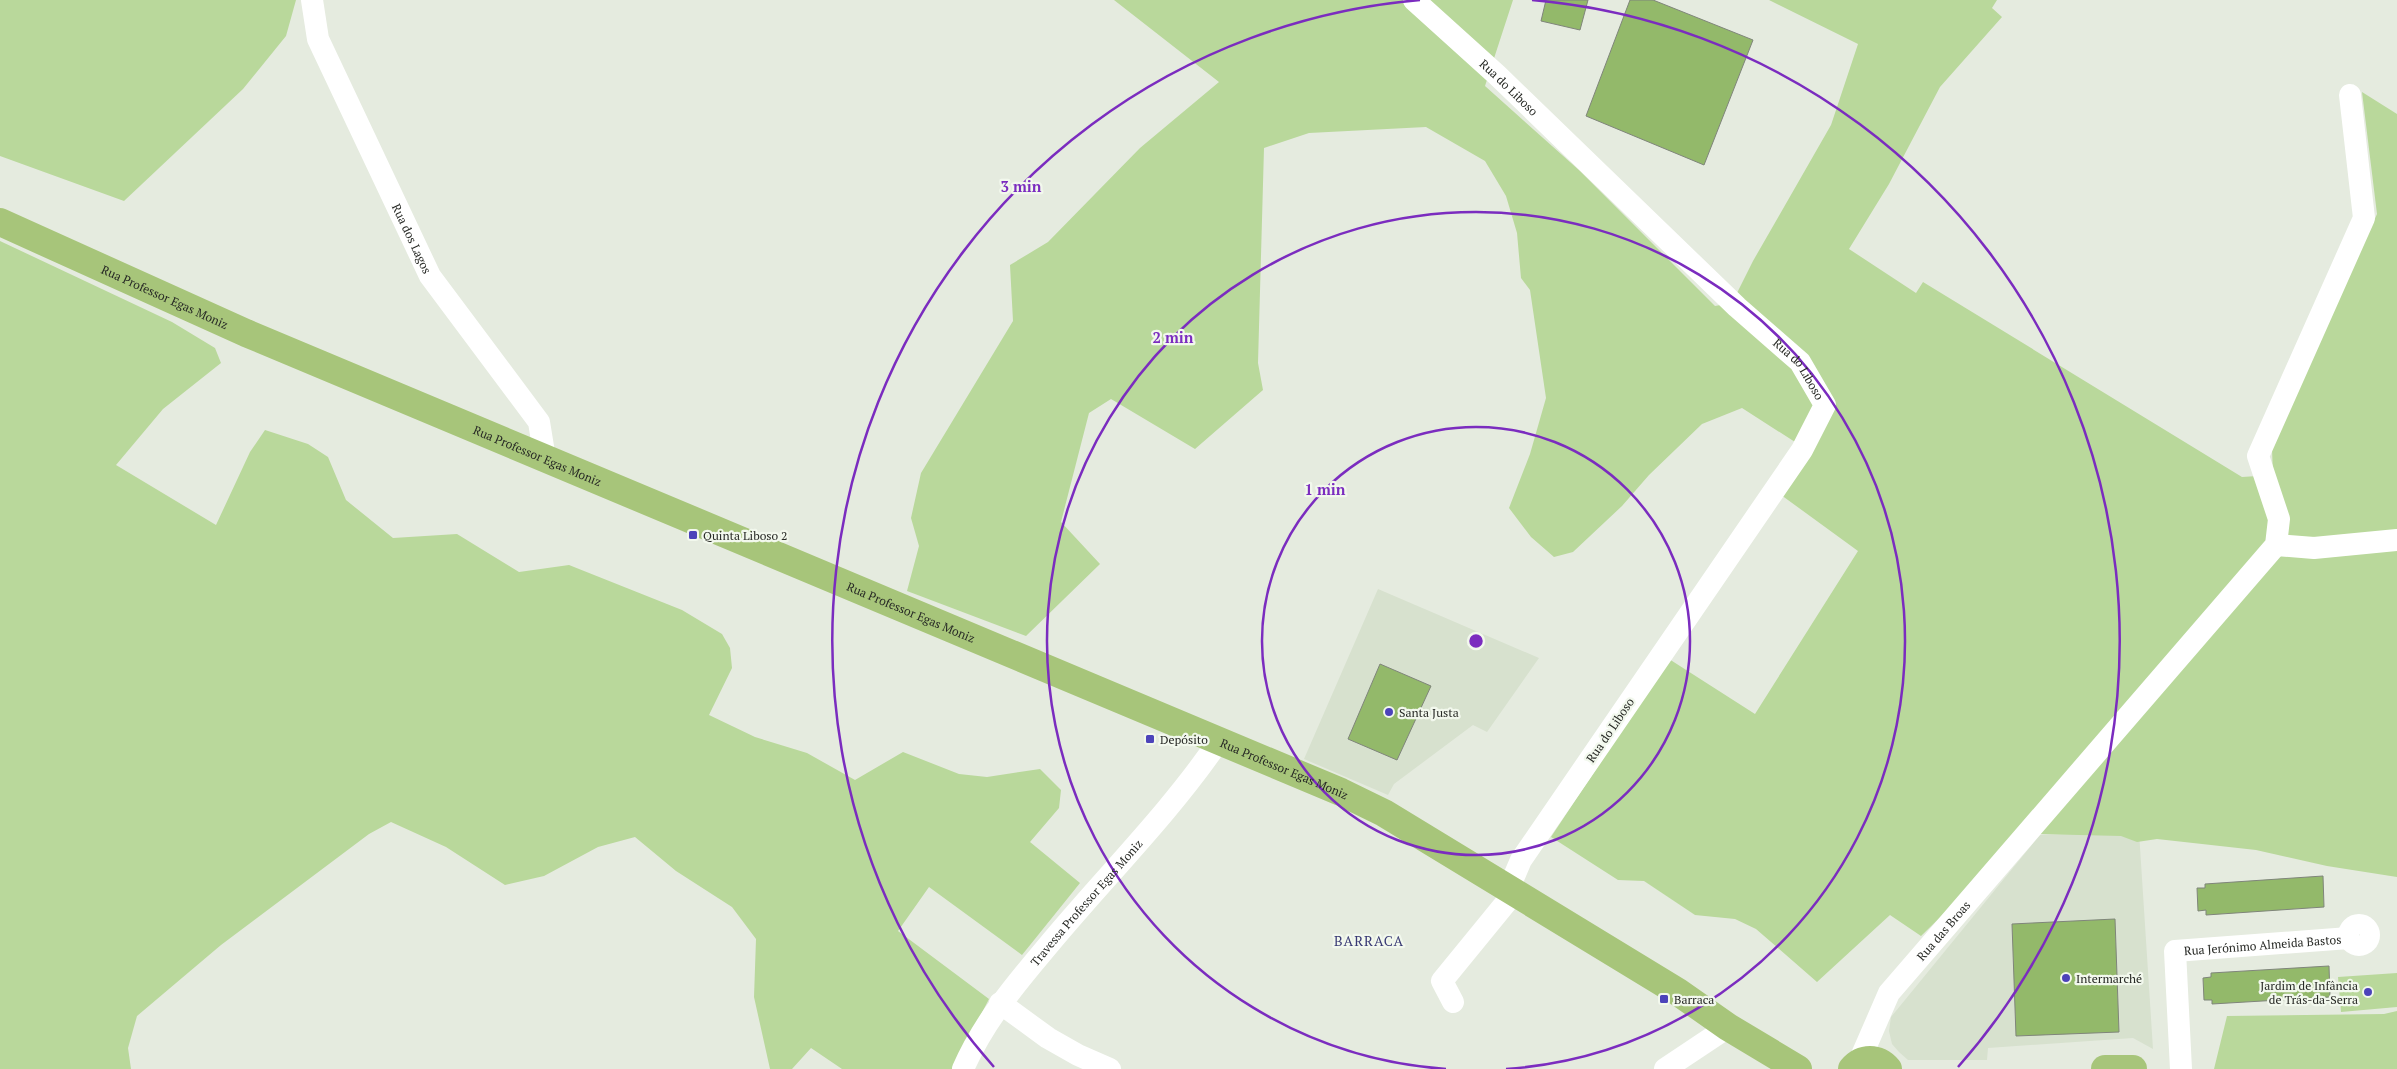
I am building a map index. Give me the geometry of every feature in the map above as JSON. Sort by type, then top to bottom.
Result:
[{"type":"main road","name":"Rua Professor Egas Moniz","points":[[0,222],[246,333],[1384,813],[1678,992],[1728,1027],[1798,1067]]},
{"type":"main road","points":[[1851,1067],[1873,1060],[1888,1068]]},
{"type":"main road","points":[[2105,1069],[2133,1069]]},
{"type":"street","name":"Rua dos Lagos","points":[[312,0],[318,39],[430,276],[538,422],[545,459]]},
{"type":"street","name":"Rua do Liboso","points":[[1414,0],[1497,75],[1737,307],[1800,362],[1825,405],[1802,450],[1521,860],[1509,888]]},
{"type":"street","points":[[2350,95],[2364,218],[2258,456],[2279,519],[2276,545],[2314,548],[2397,540]]},
{"type":"street","name":"Rua das Broas","points":[[1851,1067],[1890,993],[2276,545]]},
{"type":"street","name":"Travessa Professor Egas Moniz","points":[[963,1069],[970,1052],[1000,1003],[1094,891],[1195,776],[1218,742]]},
{"type":"street","points":[[1453,1002],[1442,981],[1509,899],[1509,888]]},
{"type":"street","name":"Rua Jerónimo Almeida Bastos","points":[[2181,1069],[2175,951],[2349,938]]},
{"type":"street","points":[[1000,1003],[1048,1038],[1078,1055],[1110,1069]]},
{"type":"street","points":[[1665,1069],[1728,1027]]},
{"type":"street","points":[[1873,1028],[1874,1041],[1888,1068]]},
{"type":"shaded area","points":[[1378,589],[1539,658],[1487,732],[1473,725],[1394,784],[1388,795],[1304,759]]},
{"type":"shaded area","points":[[2139,832],[2153,1049],[2133,1038],[1988,1048],[1987,1060],[1908,1060],[1899,1052],[1892,1044],[1889,1031],[1891,1017],[2040,835]]},
{"type":"green space","points":[[0,0],[296,0],[286,36],[243,89],[124,201],[0,156]]},
{"type":"green space","points":[[1114,0],[1513,0],[1485,86],[1580,171],[1715,306],[1732,303],[1753,261],[1831,125],[1858,44],[1769,0],[1997,0],[1992,8],[2002,17],[1940,87],[1889,184],[1849,249],[1916,293],[1923,282],[2242,477],[2273,475],[2272,449],[2377,214],[2362,92],[2397,114],[2397,877],[2327,866],[2256,850],[2157,839],[2137,842],[2121,836],[2038,834],[1967,891],[1921,936],[1890,915],[1817,982],[1756,929],[1735,919],[1695,915],[1644,881],[1618,880],[1551,837],[1669,659],[1755,714],[1858,551],[1777,492],[1809,451],[1742,408],[1702,424],[1649,475],[1622,506],[1573,552],[1554,557],[1531,537],[1509,508],[1530,454],[1546,398],[1530,290],[1521,278],[1517,233],[1506,196],[1485,161],[1426,127],[1309,133],[1264,148],[1258,363],[1263,390],[1195,449],[1111,399],[1089,413],[1061,522],[1100,564],[1026,636],[907,591],[919,546],[911,518],[921,473],[1013,321],[1010,265],[1048,242],[1140,148],[1219,82]]},
{"type":"green space","points":[[0,241],[172,322],[215,348],[221,363],[163,409],[116,465],[216,525],[250,452],[265,430],[308,444],[328,457],[346,500],[393,538],[457,534],[519,572],[569,565],[682,610],[722,634],[730,648],[732,668],[709,715],[755,737],[807,753],[855,780],[903,752],[959,774],[987,777],[1040,769],[1061,790],[1059,808],[1030,842],[1080,883],[1022,955],[929,887],[898,931],[989,999],[953,1069],[842,1069],[811,1048],[792,1069],[770,1069],[754,997],[756,939],[732,907],[676,871],[635,837],[598,847],[544,876],[505,885],[446,847],[391,822],[369,834],[221,945],[137,1016],[128,1048],[131,1069],[0,1069]]},
{"type":"green space","name":"Jardim de Infância de Trás-da-Serra","points":[[2397,973],[2397,1007],[2341,1012],[2338,977]]},
{"type":"green space","points":[[2397,1011],[2397,1069],[2214,1069],[2227,1016],[2384,1014]]},
{"type":"building","points":[[1546,0],[1588,0],[1580,30],[1541,21]]},
{"type":"building","points":[[1630,0],[1653,0],[1753,40],[1704,165],[1586,116]]},
{"type":"building","name":"Santa Justa","points":[[1380,664],[1431,686],[1397,760],[1348,739]]},
{"type":"building","points":[[2323,876],[2324,907],[2206,915],[2206,910],[2198,911],[2197,888],[2205,888],[2205,884]]},
{"type":"building","name":"Intermarché","points":[[2115,919],[2119,1032],[2016,1036],[2012,924]]},
{"type":"building","points":[[2329,966],[2330,997],[2212,1004],[2212,1000],[2204,1000],[2203,978],[2211,977],[2211,973]]},
{"type":"place","name":"Quinta Liboso 2","points":[[693,535]]},
{"type":"place","name":"Santa Justa","points":[[1389,712]]},
{"type":"place","name":"Depósito","points":[[1150,739]]},
{"type":"place","name":"Intermarché","points":[[2066,978]]},
{"type":"place","name":"Jardim de Infância de Trás-da-Serra","points":[[2368,992]]},
{"type":"place","name":"Barraca","points":[[1664,999]]},
{"type":"district","name":"BARRACA","points":[[1369,940]]}]
